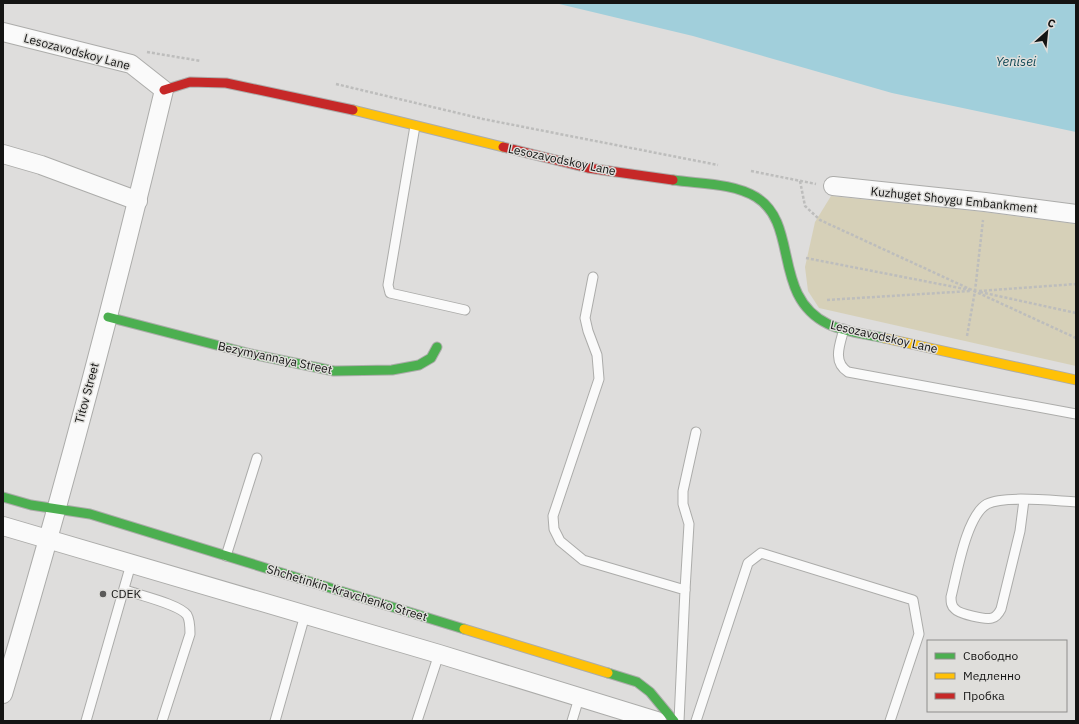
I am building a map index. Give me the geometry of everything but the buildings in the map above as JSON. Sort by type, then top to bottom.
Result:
[{"type":"street","name":"Lesozavodskoy Lane","points":[[3,32],[131,64],[164,90],[190,82],[226,83],[327,104],[588,168],[737,189],[758,198],[770,208],[778,222],[790,273],[802,301],[818,318],[826,323],[844,329],[1076,380]]},
{"type":"street","name":"Titov Street","points":[[3,694],[108,318],[138,201],[164,90]]},
{"type":"street","points":[[3,154],[41,165],[138,201]]},
{"type":"street","name":"Kuzhuget Shoygu Embankment","points":[[833,186],[985,202],[1076,214]]},
{"type":"street","name":"Bezymyannaya Street","points":[[108,318],[251,354],[334,371],[392,370],[419,365],[431,358],[437,347]]},
{"type":"street","name":"Shchetinkin-Kravchenko Street","points":[[3,497],[55,510],[90,514],[637,682],[650,692],[674,721]]},
{"type":"street","points":[[3,526],[439,654],[657,721]]},
{"type":"lane","points":[[415,126],[388,285],[390,293],[465,310]]},
{"type":"lane","points":[[593,277],[585,318],[597,355],[599,378],[553,516],[554,529],[560,541],[583,560],[685,590]]},
{"type":"lane","points":[[844,329],[837,358],[842,369],[848,372],[1076,414]]},
{"type":"lane","points":[[679,721],[689,524],[683,504],[683,491],[696,432]]},
{"type":"lane","points":[[226,556],[257,458]]},
{"type":"lane","points":[[1024,500],[1020,530],[1001,609],[993,618],[986,619],[960,613],[951,603],[951,597],[970,529],[977,514],[987,504],[1001,500],[1024,500],[1076,502]]},
{"type":"lane","points":[[696,721],[748,562],[761,553],[913,600],[919,634],[890,721]]},
{"type":"lane","points":[[86,721],[132,564]]},
{"type":"lane","points":[[125,590],[178,608],[187,615],[190,624],[190,634],[162,721]]},
{"type":"lane","points":[[275,721],[304,615]]},
{"type":"lane","points":[[417,721],[439,654]]},
{"type":"lane","points":[[572,721],[579,698]]},
{"type":"path","points":[[800,181],[805,206],[820,220],[1076,338]]},
{"type":"path","points":[[964,356],[975,291],[985,202]]},
{"type":"path","points":[[786,254],[975,291],[1076,313]]},
{"type":"path","points":[[802,301],[1076,284]]},
{"type":"shaded area","points":[[831,196],[984,212],[1076,224],[1076,366],[819,308],[808,291],[805,267],[815,222]]},
{"type":"water","name":"Yenisei","points":[[555,3],[1076,3],[1076,132],[892,93],[693,36]]},
{"type":"traffic: fast","points":[[673,180],[737,189],[756,197],[769,209],[778,224],[792,279],[799,296],[810,312],[834,327],[884,338]]},
{"type":"traffic: fast","points":[[108,317],[251,354],[334,371],[392,370],[419,365],[431,358],[437,347]]},
{"type":"traffic: fast","points":[[3,497],[31,505],[90,514],[464,629]]},
{"type":"traffic: fast","points":[[608,673],[637,682],[650,692],[674,721]]},
{"type":"traffic: slow","points":[[353,110],[503,147]]},
{"type":"traffic: slow","points":[[884,338],[1076,380]]},
{"type":"traffic: slow","points":[[464,629],[608,673]]},
{"type":"traffic: jam","points":[[164,90],[190,82],[226,83],[353,110]]},
{"type":"traffic: jam","points":[[503,147],[588,168],[673,180]]},
{"type":"place","name":"CDEK","points":[[103,594]]}]
